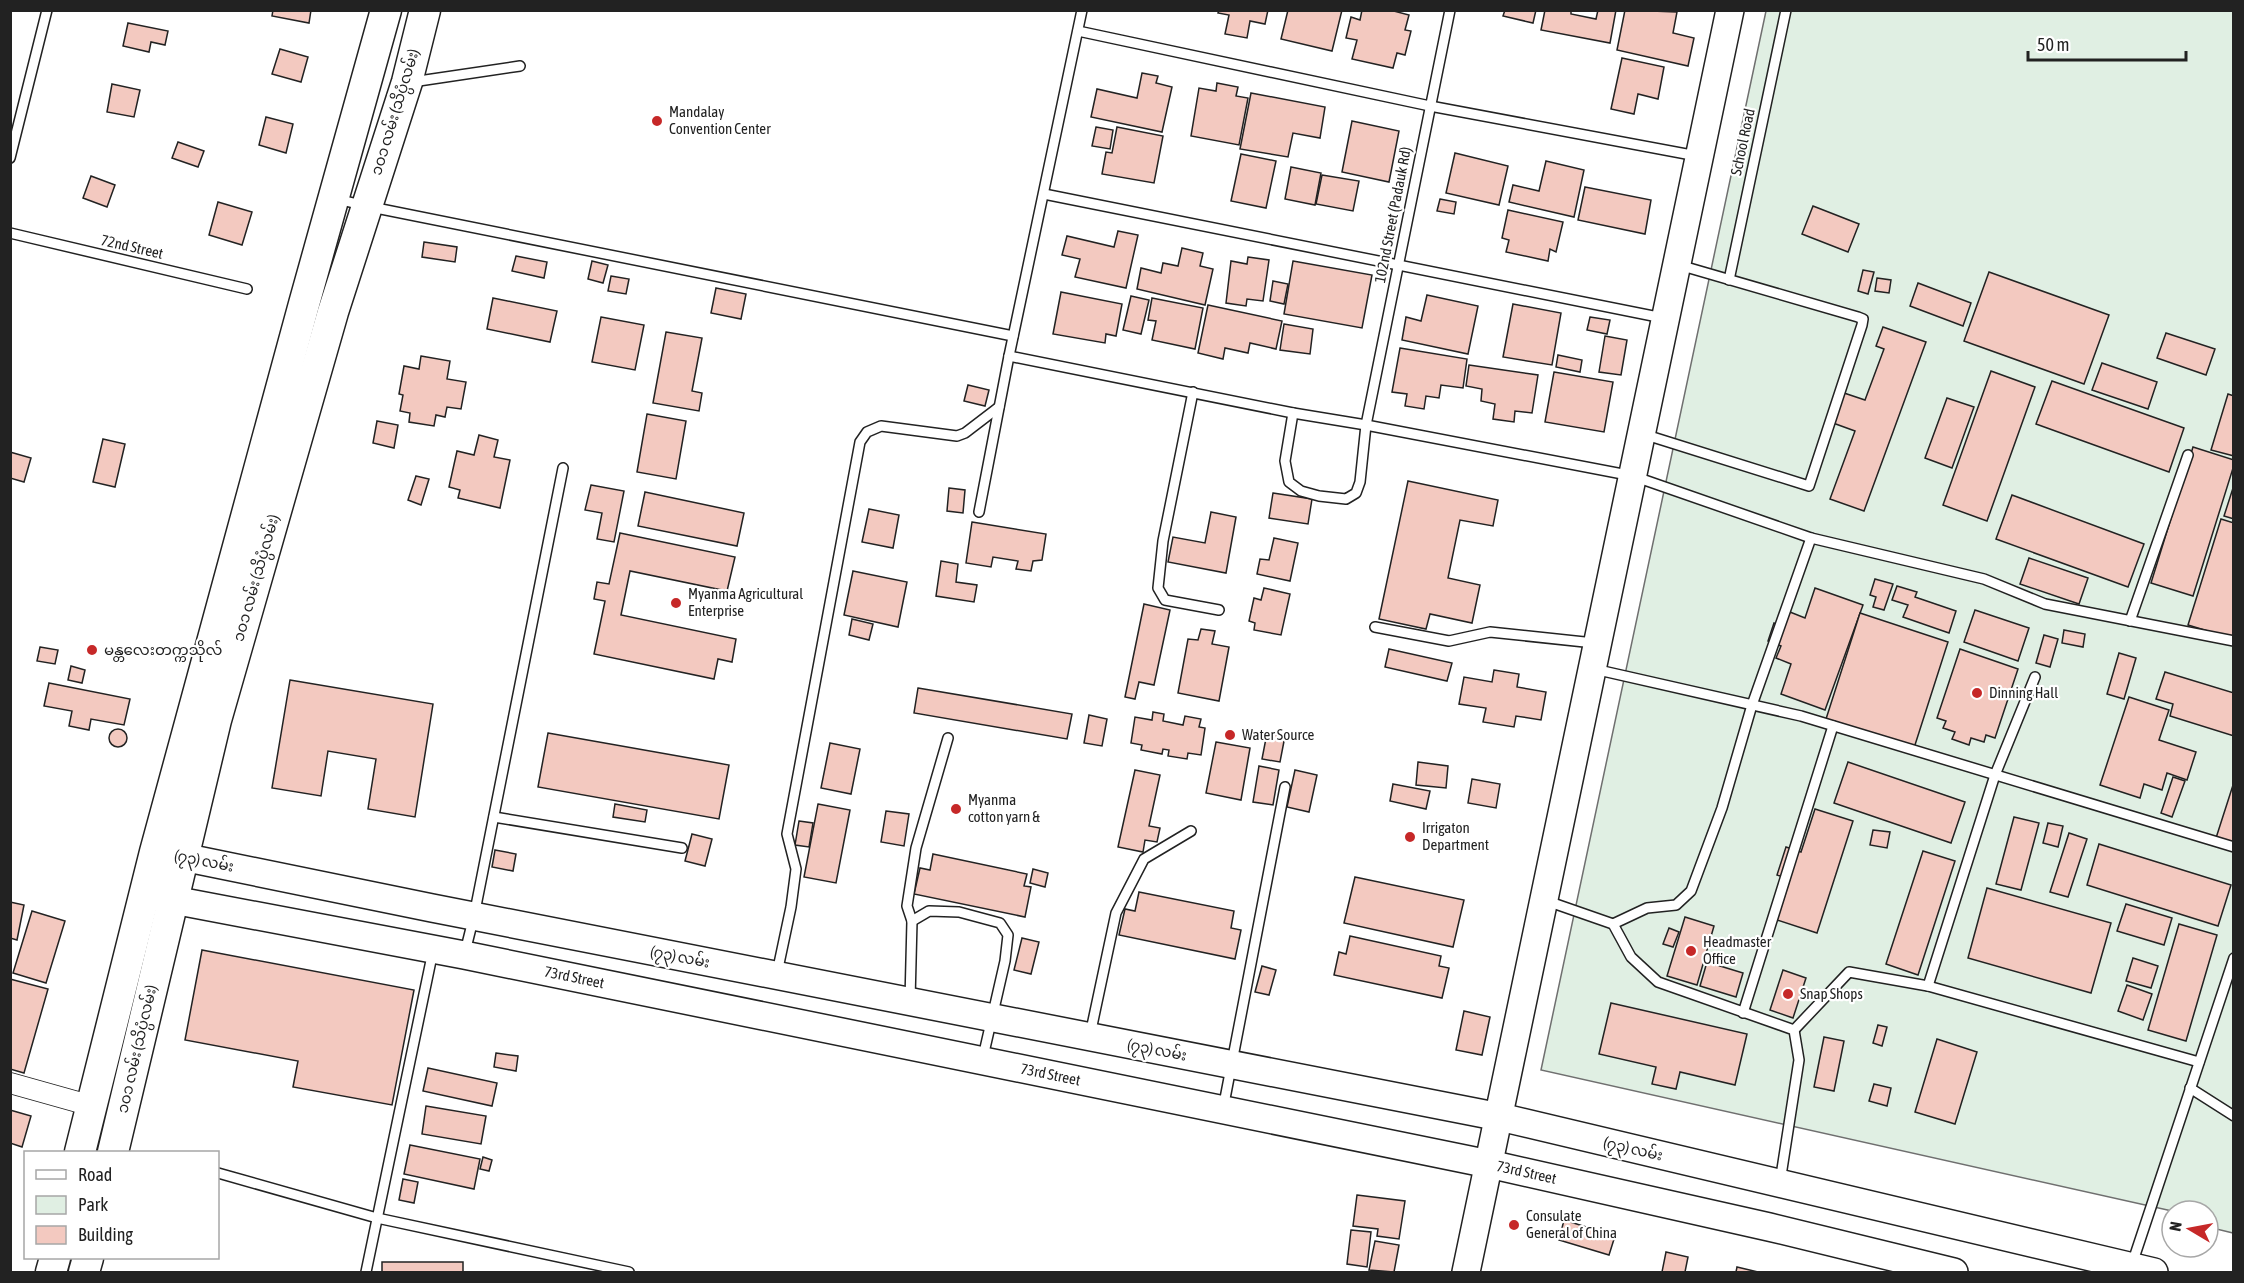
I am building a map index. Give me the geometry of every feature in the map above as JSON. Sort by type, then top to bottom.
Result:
[{"type":"main road","name":"၁၀၁ လမ်း (သိပ္ပံလမ်း)","points":[[113,1151],[159,897],[169,854],[304,304],[386,10]]},
{"type":"main road","name":"၁၀၁ လမ်း (သိပ္ပံလမ်း)","points":[[169,854],[216,720],[333,312],[407,82],[425,10]]},
{"type":"main road","points":[[1466,1272],[1730,10]]},
{"type":"main road","points":[[304,304],[333,312]]},
{"type":"main road","name":"(၇၃) လမ်း","points":[[169,854],[1500,1117],[2143,1270]]},
{"type":"main road","name":"၁၀၁ လမ်း (သိပ္ပံလမ်း)","points":[[80,1151],[92,1106],[159,897]]},
{"type":"main road","name":"73rd Street","points":[[159,897],[464,955],[1489,1164],[1769,1227],[1954,1272]]},
{"type":"main road","points":[[1769,1227],[1780,1183]]},
{"type":"street","points":[[10,1083],[92,1106]]},
{"type":"lane","points":[[10,158],[47,10]]},
{"type":"lane","points":[[979,512],[1013,336],[1082,10]]},
{"type":"lane","name":"102nd Street (Padauk Rd)","points":[[1293,413],[1285,461],[1288,482],[1301,491],[1319,496],[1346,499],[1356,493],[1360,482],[1366,425],[1450,10]]},
{"type":"lane","name":"School Road","points":[[1729,280],[1786,10]]},
{"type":"lane","points":[[1078,31],[1430,106],[1699,156]]},
{"type":"lane","points":[[407,82],[520,66]]},
{"type":"lane","points":[[1044,194],[1666,319]]},
{"type":"lane","points":[[333,198],[1013,336]]},
{"type":"lane","name":"72nd Street","points":[[10,233],[246,289]]},
{"type":"lane","points":[[1642,433],[1809,486],[1863,319],[1677,265]]},
{"type":"lane","points":[[1009,356],[1293,413],[1633,477],[1811,538],[1984,579],[2045,604],[2234,641]]},
{"type":"lane","points":[[1192,392],[1163,541],[1158,588],[1165,600],[1219,610]]},
{"type":"lane","points":[[776,975],[791,906],[796,868],[788,834],[860,442],[867,432],[881,426],[957,436],[965,433],[999,407]]},
{"type":"lane","points":[[2130,621],[2188,455]]},
{"type":"lane","points":[[464,955],[474,916],[563,468]]},
{"type":"lane","points":[[1613,924],[1647,908],[1676,906],[1691,891],[1722,808],[1752,705],[1811,538]]},
{"type":"lane","points":[[1375,627],[1449,641],[1490,632],[1595,656],[1752,705],[1833,726],[2234,847]]},
{"type":"lane","points":[[1928,986],[1995,775],[2035,677]]},
{"type":"lane","points":[[1743,1013],[1833,726]]},
{"type":"lane","points":[[910,1002],[912,921],[907,906],[916,848],[948,738]]},
{"type":"lane","points":[[1223,1109],[1285,787]]},
{"type":"lane","points":[[494,817],[682,848]]},
{"type":"lane","points":[[1089,1037],[1116,913],[1144,859],[1191,831]]},
{"type":"lane","points":[[1545,900],[1613,924],[1631,957],[1658,982],[1794,1030]]},
{"type":"lane","points":[[912,921],[929,911],[959,912],[1000,923],[1008,935],[1005,961],[982,1060]]},
{"type":"lane","points":[[366,1272],[434,949]]},
{"type":"lane","points":[[2143,1270],[2190,1088],[2234,958]]},
{"type":"lane","points":[[1794,1030],[1849,972],[1928,986],[2199,1062]]},
{"type":"lane","points":[[1780,1183],[1799,1060],[1794,1030]]},
{"type":"lane","points":[[2190,1088],[2234,1116]]},
{"type":"lane","points":[[219,1173],[377,1218],[629,1272]]},
{"type":"green space","points":[[1766,11],[2233,11],[2233,1233],[2220,1230],[2220,1199],[2160,1199],[2160,1208],[1541,1070]]},
{"type":"building","points":[[273,10],[311,10],[309,23],[272,16]]},
{"type":"building","points":[[1219,10],[1268,10],[1265,24],[1250,21],[1247,38],[1225,34],[1229,15],[1218,13]]},
{"type":"building","points":[[1288,10],[1342,10],[1332,51],[1281,39]]},
{"type":"building","points":[[1362,10],[1390,10],[1409,15],[1405,30],[1411,31],[1405,55],[1397,53],[1393,68],[1352,59],[1357,40],[1346,38],[1351,17],[1360,20]]},
{"type":"building","points":[[1505,10],[1536,10],[1533,23],[1503,16]]},
{"type":"building","points":[[1545,10],[1571,10],[1571,14],[1596,19],[1598,10],[1616,10],[1610,43],[1541,30]]},
{"type":"building","points":[[1625,10],[1677,12],[1673,33],[1694,38],[1688,66],[1617,50]]},
{"type":"building","points":[[128,23],[168,31],[165,45],[151,42],[149,52],[123,46]]},
{"type":"building","points":[[280,49],[308,57],[301,82],[272,74]]},
{"type":"building","points":[[1622,58],[1664,67],[1658,99],[1638,94],[1634,114],[1611,109]]},
{"type":"building","points":[[1142,73],[1158,76],[1156,83],[1172,87],[1162,132],[1091,117],[1097,89],[1137,98]]},
{"type":"building","points":[[1217,83],[1238,87],[1236,96],[1248,98],[1239,145],[1191,136],[1199,88],[1216,91]]},
{"type":"building","points":[[112,84],[140,90],[134,117],[107,112]]},
{"type":"building","points":[[1251,93],[1325,107],[1320,138],[1293,133],[1288,157],[1240,149]]},
{"type":"building","points":[[266,117],[293,124],[286,153],[259,145]]},
{"type":"building","points":[[1352,121],[1399,131],[1389,182],[1342,172]]},
{"type":"building","points":[[1096,127],[1113,130],[1110,149],[1092,146]]},
{"type":"building","points":[[1117,127],[1163,136],[1154,183],[1102,174],[1106,152],[1112,153]]},
{"type":"building","points":[[178,142],[204,151],[198,167],[172,158]]},
{"type":"building","points":[[1455,153],[1508,166],[1499,205],[1446,193]]},
{"type":"building","points":[[1241,154],[1276,161],[1266,208],[1231,201]]},
{"type":"building","points":[[1546,161],[1584,170],[1574,217],[1509,202],[1513,185],[1539,191]]},
{"type":"building","points":[[1291,167],[1321,173],[1315,205],[1285,199]]},
{"type":"building","points":[[1322,175],[1359,181],[1353,211],[1316,204]]},
{"type":"building","points":[[91,176],[115,185],[107,207],[83,198]]},
{"type":"building","points":[[1585,187],[1651,200],[1645,234],[1578,220]]},
{"type":"building","points":[[1440,199],[1456,202],[1454,214],[1437,211]]},
{"type":"building","points":[[218,202],[252,212],[242,245],[209,235]]},
{"type":"building","points":[[1813,206],[1859,224],[1848,252],[1802,234]]},
{"type":"building","points":[[1508,210],[1563,222],[1556,252],[1550,249],[1548,261],[1506,252],[1509,240],[1502,238]]},
{"type":"building","points":[[1118,231],[1138,235],[1126,288],[1075,277],[1080,259],[1062,255],[1067,236],[1114,247]]},
{"type":"building","points":[[424,242],[457,247],[455,262],[422,257]]},
{"type":"building","points":[[1182,248],[1203,253],[1200,266],[1213,269],[1205,305],[1137,289],[1141,268],[1161,273],[1163,263],[1178,266]]},
{"type":"building","points":[[516,256],[547,262],[544,278],[512,271]]},
{"type":"building","points":[[1248,257],[1269,260],[1263,301],[1247,299],[1246,306],[1226,303],[1231,261],[1247,264]]},
{"type":"building","points":[[592,261],[608,265],[603,283],[588,279]]},
{"type":"building","points":[[1293,261],[1372,275],[1362,328],[1284,314]]},
{"type":"building","points":[[1863,270],[1874,272],[1868,294],[1858,291]]},
{"type":"building","points":[[1989,272],[2109,315],[2084,384],[1964,341]]},
{"type":"building","points":[[611,276],[629,279],[626,294],[608,291]]},
{"type":"building","points":[[1877,278],[1891,280],[1889,293],[1875,291]]},
{"type":"building","points":[[1273,281],[1288,284],[1284,304],[1270,301]]},
{"type":"building","points":[[1918,283],[1971,303],[1963,326],[1910,306]]},
{"type":"building","points":[[716,288],[746,294],[741,319],[711,313]]},
{"type":"building","points":[[1061,292],[1122,304],[1116,336],[1106,334],[1105,343],[1053,334]]},
{"type":"building","points":[[1427,295],[1478,306],[1468,354],[1402,340],[1406,317],[1421,321]]},
{"type":"building","points":[[1131,296],[1149,300],[1141,334],[1123,330]]},
{"type":"building","points":[[493,298],[557,311],[550,342],[487,329]]},
{"type":"building","points":[[1152,298],[1203,308],[1195,349],[1152,340],[1156,321],[1148,320]]},
{"type":"building","points":[[1513,304],[1561,313],[1552,365],[1503,357]]},
{"type":"building","points":[[1208,305],[1282,321],[1276,349],[1250,343],[1248,353],[1225,348],[1223,359],[1198,353]]},
{"type":"building","points":[[601,317],[644,325],[635,370],[592,362]]},
{"type":"building","points":[[1590,317],[1610,320],[1607,334],[1587,330]]},
{"type":"building","points":[[1284,324],[1313,329],[1310,354],[1280,350]]},
{"type":"building","points":[[1883,327],[1926,342],[1864,511],[1830,499],[1855,431],[1833,423],[1844,393],[1865,400],[1884,349],[1876,346]]},
{"type":"building","points":[[666,332],[702,338],[692,391],[702,393],[699,411],[653,403]]},
{"type":"building","points":[[2166,333],[2215,349],[2206,375],[2157,358]]},
{"type":"building","points":[[1605,336],[1627,340],[1621,375],[1599,372]]},
{"type":"building","points":[[1400,348],[1467,359],[1463,388],[1441,385],[1439,398],[1426,396],[1424,409],[1405,406],[1407,394],[1392,392]]},
{"type":"building","points":[[1558,355],[1582,360],[1580,372],[1556,367]]},
{"type":"building","points":[[421,356],[450,361],[447,379],[466,382],[461,409],[447,407],[445,417],[436,415],[434,426],[409,422],[410,413],[400,411],[403,395],[399,394],[404,366],[419,369]]},
{"type":"building","points":[[2102,363],[2157,382],[2148,409],[2092,390]]},
{"type":"building","points":[[1469,365],[1538,375],[1532,413],[1515,411],[1514,422],[1493,419],[1495,404],[1481,401],[1482,389],[1466,386]]},
{"type":"building","points":[[1991,371],[2035,387],[1987,521],[1943,505]]},
{"type":"building","points":[[1554,372],[1613,382],[1604,432],[1545,422]]},
{"type":"building","points":[[2052,381],[2184,428],[2169,472],[2036,424]]},
{"type":"building","points":[[968,385],[989,390],[985,406],[964,401]]},
{"type":"building","points":[[2228,394],[2234,396],[2234,456],[2211,450]]},
{"type":"building","points":[[1947,398],[1974,407],[1952,468],[1925,458]]},
{"type":"building","points":[[647,414],[686,421],[676,479],[637,472]]},
{"type":"building","points":[[377,421],[398,425],[394,448],[373,443]]},
{"type":"building","points":[[479,435],[498,440],[494,457],[510,460],[500,508],[458,498],[460,490],[449,487],[457,451],[474,455]]},
{"type":"building","points":[[103,439],[125,444],[115,487],[93,482]]},
{"type":"building","points":[[2193,447],[2234,460],[2234,465],[2193,596],[2151,583]]},
{"type":"building","points":[[10,452],[31,458],[24,482],[10,478]]},
{"type":"building","points":[[416,476],[429,479],[421,505],[408,500]]},
{"type":"building","points":[[1408,481],[1498,500],[1493,526],[1460,520],[1448,578],[1480,585],[1472,623],[1430,614],[1426,629],[1379,619]]},
{"type":"building","points":[[591,485],[624,491],[614,542],[597,539],[602,513],[585,510]]},
{"type":"building","points":[[2234,485],[2234,519],[2224,516]]},
{"type":"building","points":[[949,488],[965,490],[963,513],[947,511]]},
{"type":"building","points":[[645,492],[744,513],[737,546],[638,526]]},
{"type":"building","points":[[1273,493],[1312,499],[1308,524],[1269,518]]},
{"type":"building","points":[[2012,495],[2144,544],[2128,587],[1996,539]]},
{"type":"building","points":[[869,509],[899,515],[893,548],[862,542]]},
{"type":"building","points":[[1211,512],[1236,517],[1226,573],[1168,562],[1173,537],[1205,543]]},
{"type":"building","points":[[2221,519],[2234,523],[2234,639],[2188,625]]},
{"type":"building","points":[[972,522],[1046,534],[1042,560],[1033,561],[1031,571],[1016,569],[1018,561],[993,557],[991,567],[966,563]]},
{"type":"building","points":[[620,533],[735,557],[727,591],[630,571],[621,615],[736,639],[732,662],[718,659],[714,679],[594,654],[605,601],[594,599],[597,582],[609,584]]},
{"type":"building","points":[[1274,538],[1298,543],[1290,581],[1257,574],[1260,559],[1269,560]]},
{"type":"building","points":[[2029,558],[2088,578],[2079,604],[2020,584]]},
{"type":"building","points":[[941,561],[958,564],[956,582],[977,585],[974,602],[936,596]]},
{"type":"building","points":[[853,571],[907,582],[898,627],[844,615]]},
{"type":"building","points":[[1875,579],[1893,584],[1884,610],[1873,607],[1876,597],[1870,595]]},
{"type":"building","points":[[1897,586],[1917,592],[1915,597],[1956,611],[1949,633],[1903,617],[1908,605],[1892,600]]},
{"type":"building","points":[[1264,588],[1290,594],[1281,635],[1254,630],[1255,623],[1249,621],[1254,598],[1261,600]]},
{"type":"building","points":[[1815,588],[1863,605],[1825,710],[1781,694],[1791,664],[1776,658],[1781,646],[1768,641],[1774,623],[1784,627],[1790,612],[1805,618]]},
{"type":"building","points":[[1144,604],[1170,610],[1154,685],[1139,682],[1135,699],[1125,697]]},
{"type":"building","points":[[1975,610],[2029,628],[2018,661],[1964,642]]},
{"type":"building","points":[[1860,613],[1948,642],[1914,748],[1826,719]]},
{"type":"building","points":[[852,619],[873,624],[869,640],[849,635]]},
{"type":"building","points":[[1201,629],[1215,631],[1212,644],[1229,647],[1219,701],[1178,693],[1188,639],[1198,640]]},
{"type":"building","points":[[2064,630],[2085,634],[2083,647],[2062,643]]},
{"type":"building","points":[[2044,635],[2058,639],[2050,667],[2036,663]]},
{"type":"building","points":[[40,647],[58,650],[55,664],[37,661]]},
{"type":"building","points":[[1389,649],[1452,663],[1447,681],[1385,667]]},
{"type":"building","name":"Dinning Hall","points":[[1960,649],[2018,669],[1995,738],[1986,735],[1984,742],[1971,738],[1969,745],[1952,739],[1955,732],[1943,728],[1946,721],[1937,718]]},
{"type":"building","points":[[2119,653],[2136,658],[2124,699],[2107,694]]},
{"type":"building","points":[[71,666],[85,670],[82,683],[68,680]]},
{"type":"building","points":[[1494,670],[1519,674],[1517,687],[1546,692],[1541,720],[1516,716],[1514,727],[1483,722],[1486,708],[1459,704],[1464,677],[1492,682]]},
{"type":"building","points":[[2165,672],[2234,693],[2234,736],[2170,716],[2173,704],[2156,699]]},
{"type":"building","points":[[290,680],[433,704],[415,817],[368,809],[376,759],[328,751],[321,796],[272,788]]},
{"type":"building","points":[[49,683],[130,699],[124,725],[91,719],[89,730],[69,726],[72,711],[44,706]]},
{"type":"building","points":[[918,688],[1072,714],[1067,739],[914,713]]},
{"type":"building","points":[[2129,697],[2169,710],[2159,740],[2196,752],[2187,780],[2167,773],[2162,790],[2144,784],[2140,798],[2100,785]]},
{"type":"building","points":[[1153,712],[1164,714],[1163,721],[1183,725],[1185,716],[1201,719],[1199,727],[1205,728],[1201,755],[1188,753],[1187,759],[1168,756],[1169,750],[1163,749],[1162,754],[1141,750],[1142,745],[1131,743],[1135,717],[1152,720]]},
{"type":"building","points":[[1089,715],[1107,719],[1102,746],[1084,743]]},
{"type":"building","points":[[114,729],[122,729],[127,734],[125,745],[114,747],[109,742],[109,734]]},
{"type":"building","points":[[548,733],[729,765],[719,819],[538,787]]},
{"type":"building","points":[[1267,733],[1285,736],[1280,762],[1262,759]]},
{"type":"building","points":[[1216,742],[1250,748],[1241,800],[1206,793]]},
{"type":"building","points":[[830,743],[860,749],[851,794],[821,788]]},
{"type":"building","points":[[1418,762],[1448,766],[1446,788],[1416,785]]},
{"type":"building","points":[[1848,762],[1965,802],[1951,843],[1834,803]]},
{"type":"building","points":[[1259,766],[1279,770],[1273,805],[1253,802]]},
{"type":"building","points":[[1135,770],[1160,775],[1149,826],[1160,828],[1157,842],[1145,840],[1143,852],[1118,847]]},
{"type":"building","points":[[1295,770],[1317,775],[1309,812],[1287,807]]},
{"type":"building","points":[[2173,777],[2185,781],[2172,817],[2161,813]]},
{"type":"building","points":[[1472,779],[1500,784],[1496,808],[1468,803]]},
{"type":"building","points":[[2234,782],[2234,843],[2216,838]]},
{"type":"building","points":[[1393,784],[1430,791],[1426,809],[1390,801]]},
{"type":"building","points":[[615,804],[647,810],[645,822],[613,817]]},
{"type":"building","points":[[818,804],[850,810],[836,883],[804,877]]},
{"type":"building","points":[[1815,809],[1853,821],[1817,933],[1777,920],[1790,879],[1777,875],[1786,847],[1801,852]]},
{"type":"building","points":[[886,811],[909,814],[904,846],[881,842]]},
{"type":"building","points":[[2014,817],[2039,823],[2021,890],[1996,884]]},
{"type":"building","points":[[799,821],[813,823],[809,847],[795,845]]},
{"type":"building","points":[[2048,823],[2063,826],[2058,847],[2043,843]]},
{"type":"building","points":[[1873,830],[1890,832],[1887,848],[1870,845]]},
{"type":"building","points":[[2069,833],[2087,839],[2068,897],[2050,892]]},
{"type":"building","points":[[692,834],[712,839],[705,866],[685,861]]},
{"type":"building","points":[[2099,844],[2231,885],[2218,926],[2087,885]]},
{"type":"building","points":[[495,850],[516,854],[513,871],[492,867]]},
{"type":"building","points":[[1923,851],[1955,861],[1918,975],[1886,964]]},
{"type":"building","points":[[933,854],[1027,874],[1024,886],[1031,887],[1025,917],[914,894],[920,868],[930,870]]},
{"type":"building","points":[[1033,869],[1048,873],[1045,887],[1030,883]]},
{"type":"building","points":[[1355,877],[1464,900],[1453,947],[1344,923]]},
{"type":"building","points":[[1987,888],[2111,923],[2091,993],[1968,958]]},
{"type":"building","points":[[1139,892],[1234,911],[1231,928],[1241,930],[1235,959],[1119,935],[1125,909],[1135,911]]},
{"type":"building","points":[[10,902],[24,905],[17,940],[10,938]]},
{"type":"building","points":[[2126,904],[2172,918],[2164,945],[2117,931]]},
{"type":"building","points":[[32,911],[65,921],[46,983],[13,973]]},
{"type":"building","name":"Headmaster Office","points":[[1685,917],[1714,926],[1697,985],[1667,976]]},
{"type":"building","points":[[2179,924],[2217,935],[2186,1041],[2148,1030]]},
{"type":"building","points":[[1669,928],[1679,932],[1673,947],[1663,944]]},
{"type":"building","points":[[1350,936],[1441,956],[1439,966],[1449,968],[1442,998],[1334,975],[1339,952],[1346,954]]},
{"type":"building","points":[[1022,938],[1039,942],[1031,974],[1014,970]]},
{"type":"building","points":[[202,950],[414,990],[392,1105],[293,1087],[298,1061],[185,1040]]},
{"type":"building","points":[[2133,958],[2158,966],[2151,988],[2126,981]]},
{"type":"building","points":[[1707,962],[1743,973],[1736,997],[1700,986]]},
{"type":"building","points":[[1262,966],[1276,970],[1269,995],[1255,992]]},
{"type":"building","name":"Snap Shops","points":[[1783,970],[1806,978],[1793,1018],[1770,1010]]},
{"type":"building","points":[[10,979],[48,989],[24,1073],[10,1069]]},
{"type":"building","points":[[2127,985],[2152,994],[2143,1020],[2118,1011]]},
{"type":"building","points":[[1611,1003],[1747,1034],[1735,1085],[1680,1072],[1676,1089],[1652,1084],[1656,1067],[1599,1054]]},
{"type":"building","points":[[1464,1011],[1490,1017],[1482,1055],[1456,1050]]},
{"type":"building","points":[[1878,1025],[1887,1027],[1882,1046],[1873,1043]]},
{"type":"building","points":[[1824,1037],[1844,1041],[1834,1091],[1814,1087]]},
{"type":"building","points":[[1937,1039],[1977,1052],[1955,1124],[1915,1112]]},
{"type":"building","points":[[496,1053],[518,1056],[516,1071],[494,1067]]},
{"type":"building","points":[[428,1068],[497,1083],[492,1106],[423,1091]]},
{"type":"building","points":[[1874,1084],[1891,1088],[1887,1106],[1869,1101]]},
{"type":"building","points":[[426,1106],[486,1116],[481,1144],[422,1134]]},
{"type":"building","points":[[10,1110],[31,1116],[22,1147],[10,1143]]},
{"type":"building","points":[[410,1145],[480,1159],[474,1189],[404,1174]]},
{"type":"building","points":[[483,1157],[492,1160],[489,1171],[480,1169]]},
{"type":"building","points":[[403,1179],[418,1182],[414,1203],[399,1200]]},
{"type":"building","points":[[1357,1195],[1405,1201],[1399,1239],[1377,1236],[1378,1229],[1353,1226]]},
{"type":"building","points":[[1564,1220],[1615,1236],[1609,1255],[1559,1240]]},
{"type":"building","points":[[1351,1230],[1371,1232],[1367,1267],[1347,1264]]},
{"type":"building","points":[[1375,1241],[1399,1245],[1394,1272],[1369,1270]]},
{"type":"building","points":[[1666,1252],[1688,1257],[1685,1272],[1662,1272]]},
{"type":"building","points":[[382,1262],[463,1262],[463,1272],[382,1272]]},
{"type":"building","points":[[1737,1267],[1758,1272],[1736,1272]]},
{"type":"place","name":"Mandalay Convention Center","points":[[657,121]]},
{"type":"place","name":"Myanma Agricultural Enterprise","points":[[676,603]]},
{"type":"place","name":"မန္တလေးတက္ကသိုလ်","points":[[92,650]]},
{"type":"place","name":"Dinning Hall","points":[[1977,693]]},
{"type":"place","name":"Water Source","points":[[1230,735]]},
{"type":"place","name":"Myanma cotton yarn &","points":[[956,809]]},
{"type":"place","name":"Irrigaton Department","points":[[1410,837]]},
{"type":"place","name":"Headmaster Office","points":[[1691,951]]},
{"type":"place","name":"Snap Shops","points":[[1788,994]]},
{"type":"place","name":"Consulate General of China","points":[[1514,1225]]}]
